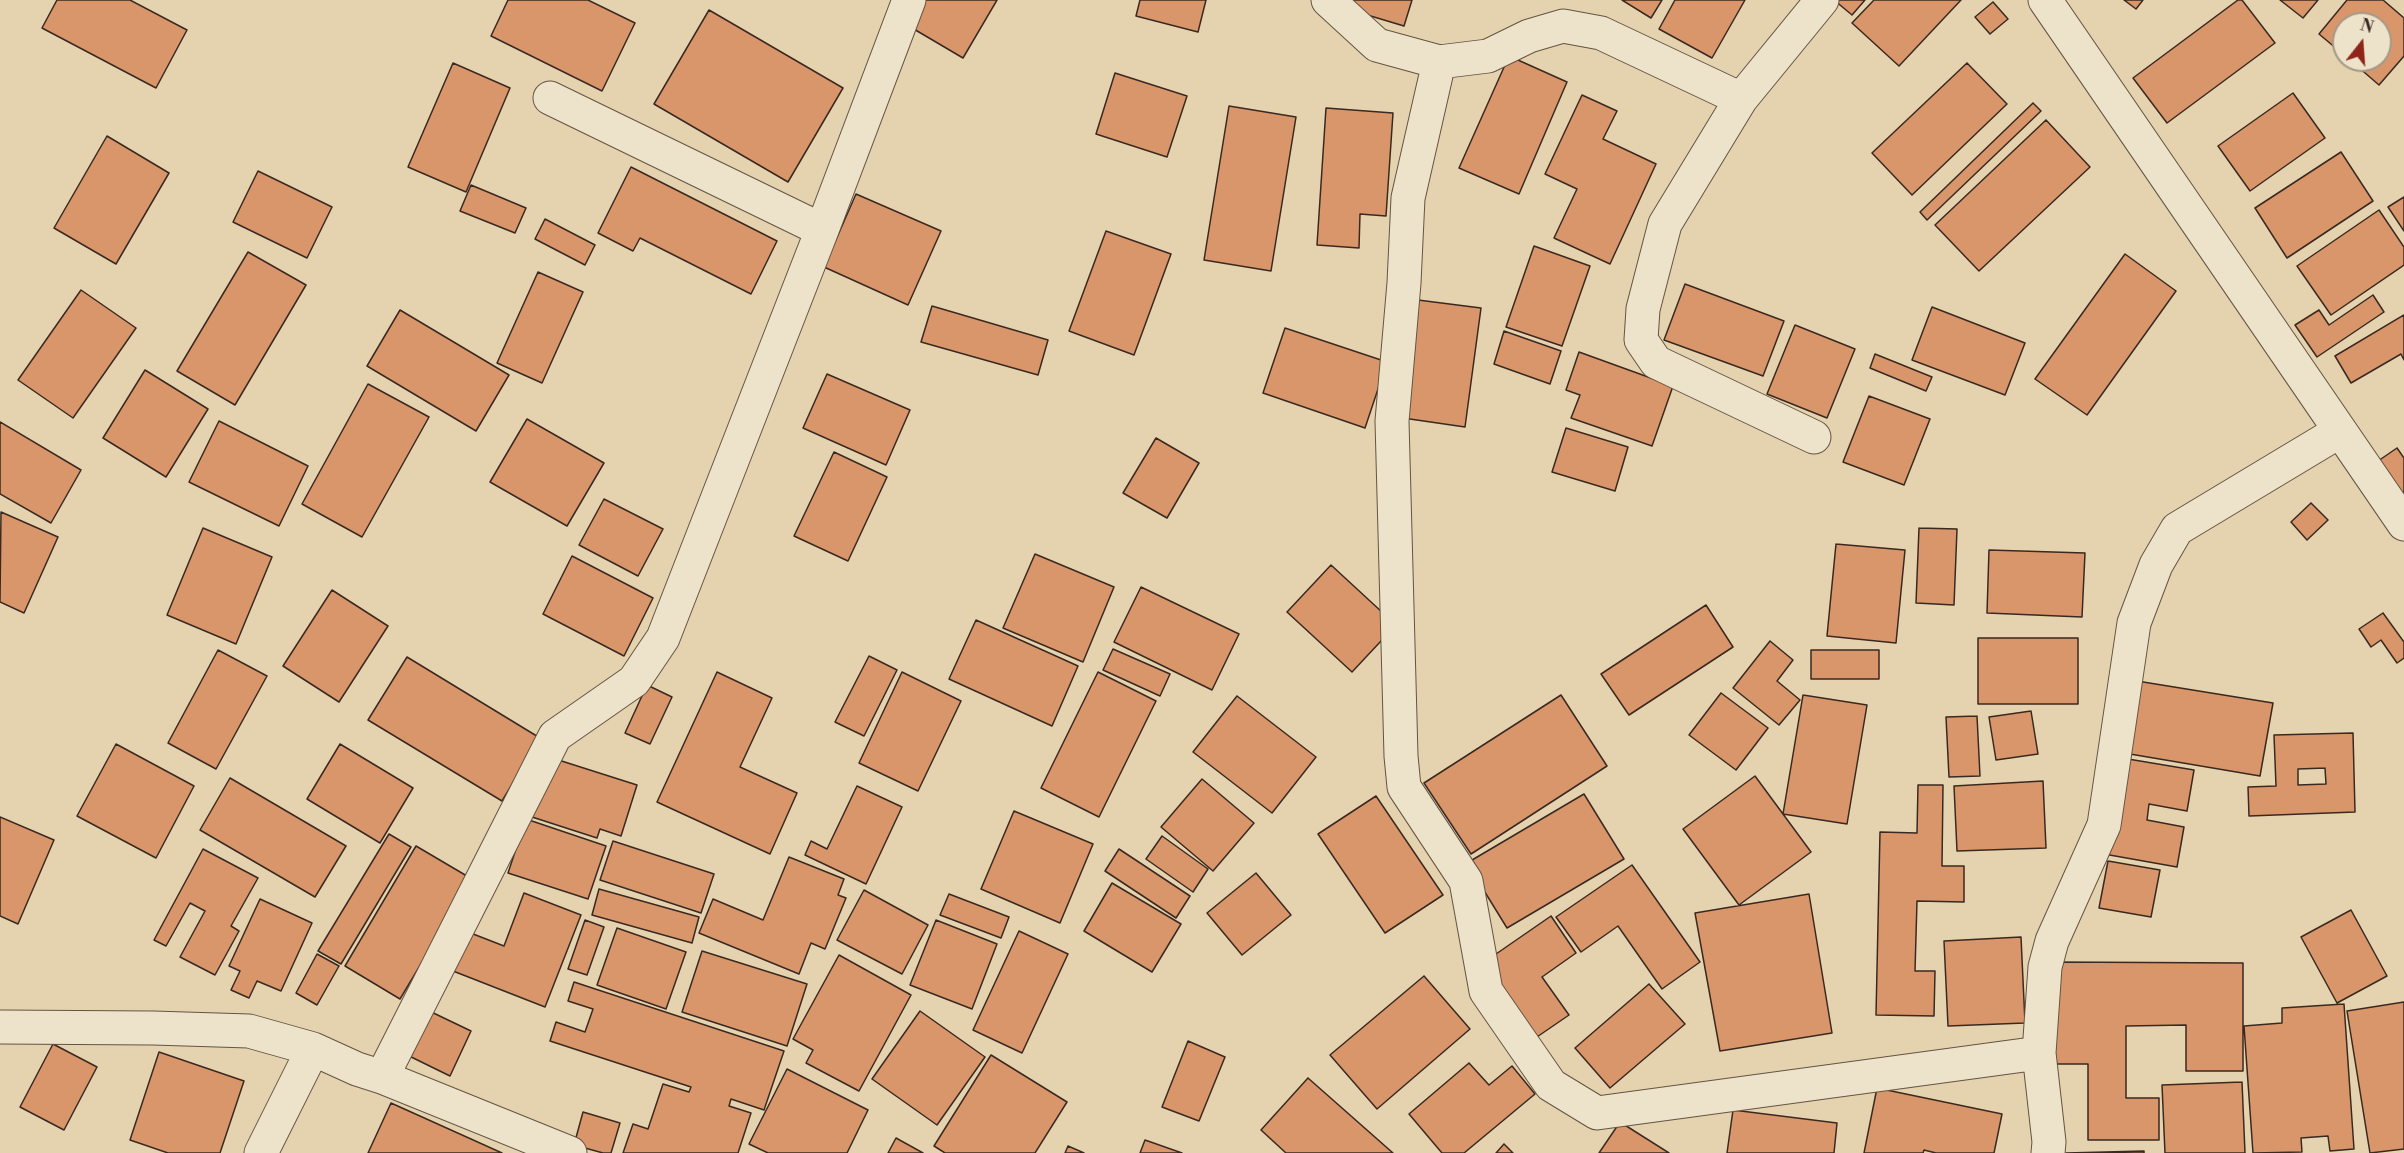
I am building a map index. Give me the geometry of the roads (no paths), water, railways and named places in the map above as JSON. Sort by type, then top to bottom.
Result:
[{"type":"street","points":[[382,1077],[555,736],[634,681],[663,638],[909,0]]},
{"type":"street","points":[[1329,0],[1377,45],[1439,62],[1488,56],[1529,36],[1563,26],[1601,33],[1741,99]]},
{"type":"street","points":[[1814,437],[1656,362],[1641,340],[1643,309],[1665,224],[1741,99],[1821,0]]},
{"type":"street","points":[[2045,0],[2404,524]]},
{"type":"street","points":[[1439,62],[1408,198],[1404,283],[1392,422],[1401,756],[1404,787],[1466,881],[1486,991],[1551,1085],[1597,1113],[2039,1053]]},
{"type":"street","points":[[550,98],[822,230]]},
{"type":"street","points":[[2048,1153],[2049,1142],[2039,1053],[2045,967],[2052,941],[2104,825],[2134,623],[2156,565],[2177,529],[2340,431]]},
{"type":"street","points":[[0,1027],[249,1031],[313,1049],[357,1069],[570,1153]]},
{"type":"street","points":[[261,1153],[313,1049]]}]
